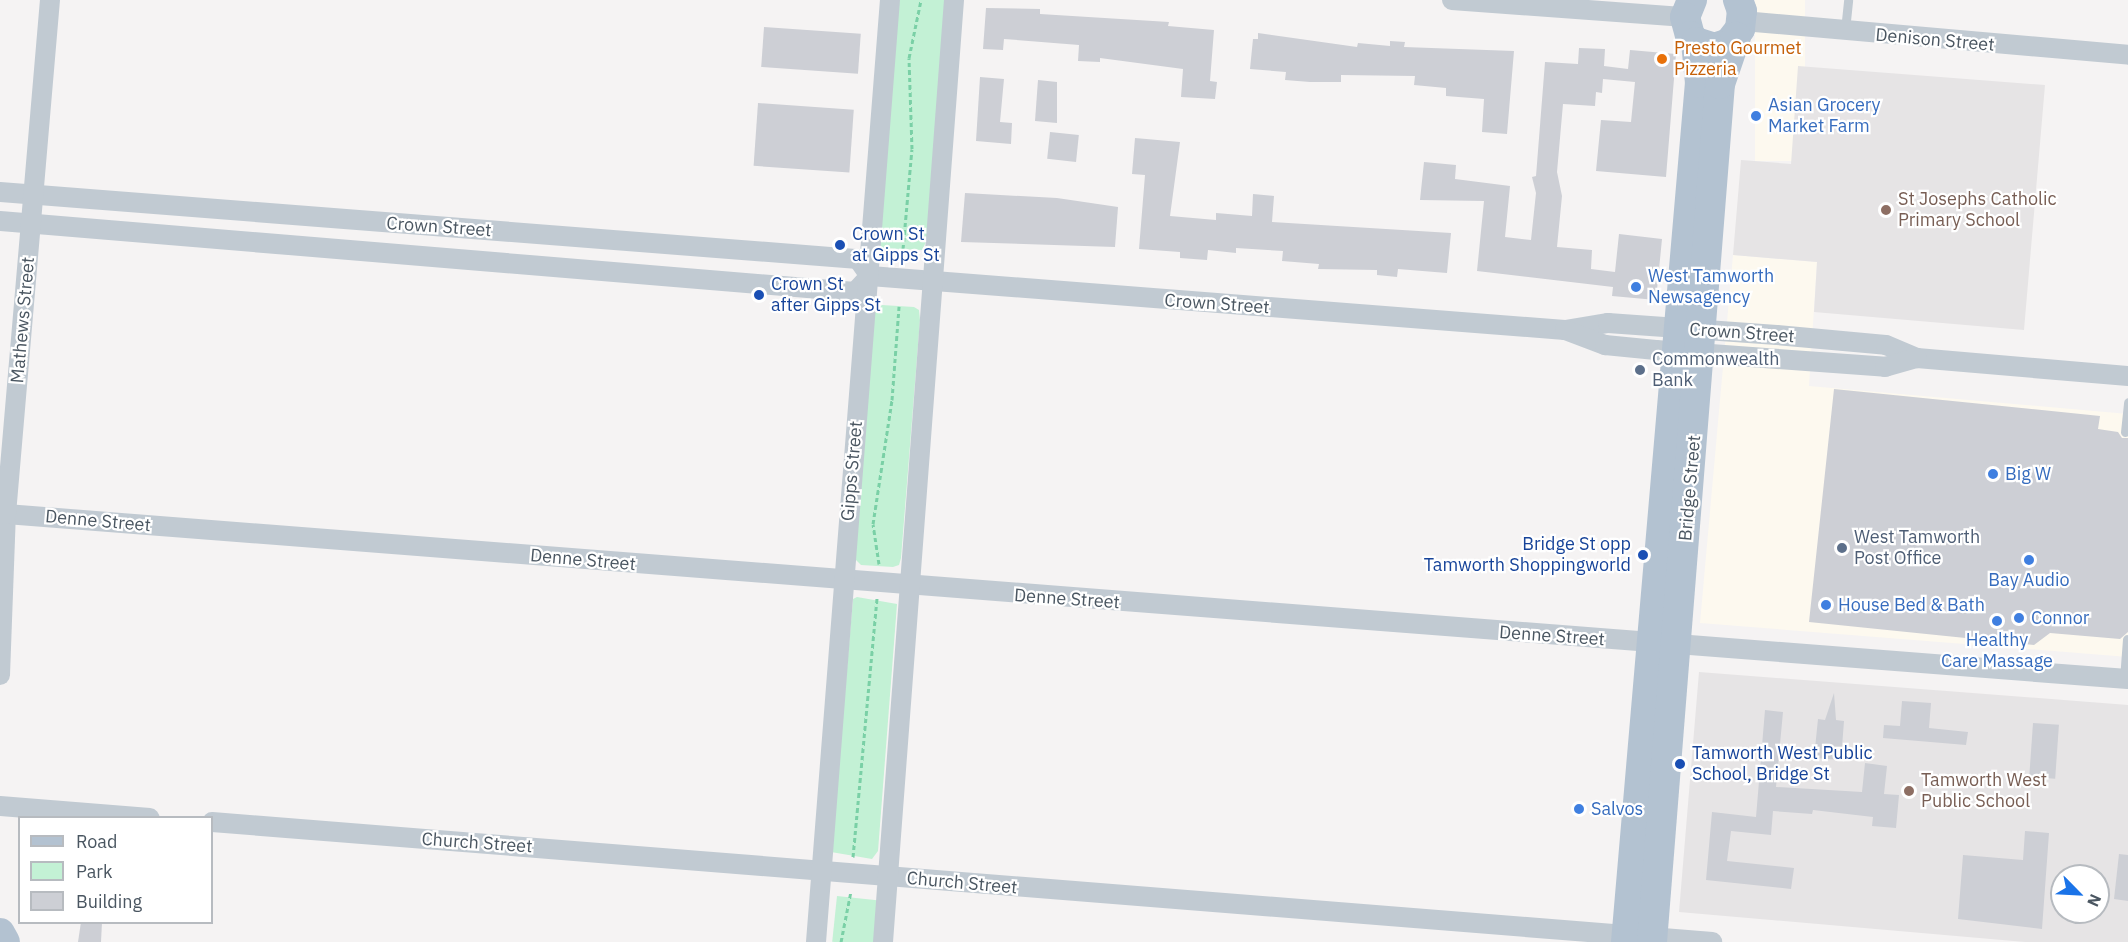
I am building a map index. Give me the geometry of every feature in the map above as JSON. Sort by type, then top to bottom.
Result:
[{"type":"main road","points":[[1691,20],[1714,48],[1739,19]]},
{"type":"main road","name":"Bridge Street","points":[[1639,939],[1690,340],[1720,84],[1739,19]]},
{"type":"main road","name":"Bridge Street","points":[[1690,340],[1700,83],[1691,20]]},
{"type":"main road","points":[[0,933],[5,942]]},
{"type":"street","name":"Mathews Street","points":[[0,675],[6,514],[50,0]]},
{"type":"street","name":"Gipps Street","points":[[816,942],[823,870],[842,580],[870,276],[890,0]]},
{"type":"street","points":[[883,942],[954,0]]},
{"type":"street","points":[[1452,0],[1591,6],[1691,20]]},
{"type":"street","name":"Denison Street","points":[[1739,19],[1845,33],[2128,55]]},
{"type":"street","name":"Crown Street","points":[[0,192],[858,259],[870,276],[933,282],[1565,330],[1608,323],[1690,340],[1886,345],[1917,358],[2128,376]]},
{"type":"street","name":"Crown Street","points":[[0,221],[855,292],[870,276]]},
{"type":"street","name":"Denne Street","points":[[6,514],[878,584],[2126,679]]},
{"type":"street","points":[[0,806],[125,816]]},
{"type":"street","name":"Church Street","points":[[213,822],[823,870],[1639,939],[1712,942]]},
{"type":"lane","points":[[1845,33],[1848,0]]},
{"type":"lane","points":[[2125,432],[2128,402]]},
{"type":"lane","points":[[2126,679],[2127,639]]},
{"type":"path","points":[[903,249],[912,150],[909,58],[921,0]]},
{"type":"path","points":[[841,942],[852,873],[878,584],[873,524],[892,400],[899,306]]},
{"type":"shaded area","points":[[1755,0],[1805,0],[1805,161],[1755,161]]},
{"type":"shaded area","name":"St Josephs Catholic Primary School","points":[[1798,66],[2045,85],[2024,330],[1814,312],[1817,262],[1733,255],[1741,160],[1791,164]]},
{"type":"shaded area","points":[[1733,255],[1817,262],[1809,386],[2128,414],[2128,657],[1700,623]]},
{"type":"shaded area","name":"Tamworth West Public School","points":[[1699,672],[2128,705],[2128,942],[2025,942],[1679,912]]},
{"type":"green space","points":[[898,0],[945,0],[927,240],[922,250],[881,248],[878,235]]},
{"type":"green space","points":[[882,305],[914,307],[919,310],[920,320],[901,558],[899,565],[893,567],[861,565],[854,558],[873,314]]},
{"type":"green space","points":[[857,597],[897,604],[878,851],[872,859],[831,852],[853,599]]},
{"type":"green space","points":[[837,896],[882,901],[877,942],[832,942]]},
{"type":"building","points":[[986,8],[1040,9],[1040,14],[1169,22],[1168,26],[1214,30],[1210,81],[1217,82],[1215,99],[1181,97],[1183,69],[1100,58],[1100,62],[1078,61],[1079,45],[1004,39],[1003,50],[983,49]]},
{"type":"building","points":[[764,27],[861,34],[858,74],[761,67]]},
{"type":"building","points":[[1258,33],[1357,47],[1358,43],[1390,46],[1390,41],[1405,42],[1404,47],[1514,51],[1507,134],[1482,132],[1484,99],[1446,96],[1446,88],[1414,85],[1415,76],[1341,75],[1341,82],[1310,82],[1285,80],[1286,72],[1250,69],[1253,39],[1258,39]]},
{"type":"building","points":[[1579,48],[1605,49],[1604,66],[1628,69],[1630,50],[1676,54],[1666,177],[1596,171],[1601,120],[1631,122],[1635,82],[1603,79],[1602,93],[1596,92],[1595,106],[1563,104],[1557,172],[1562,196],[1557,247],[1592,250],[1591,269],[1615,272],[1619,234],[1662,239],[1656,300],[1612,296],[1613,287],[1477,271],[1484,201],[1420,200],[1424,162],[1456,165],[1455,179],[1510,186],[1505,237],[1531,240],[1536,193],[1532,177],[1536,176],[1545,62],[1578,64]]},
{"type":"building","points":[[980,77],[1004,79],[1000,122],[1012,123],[1011,144],[976,141]]},
{"type":"building","points":[[1038,80],[1057,82],[1057,123],[1035,121]]},
{"type":"building","points":[[758,103],[854,110],[849,173],[754,166]]},
{"type":"building","points":[[1050,132],[1079,135],[1076,162],[1047,159]]},
{"type":"building","points":[[1135,138],[1180,142],[1170,216],[1216,220],[1216,213],[1252,216],[1253,194],[1274,196],[1272,222],[1451,233],[1447,273],[1398,269],[1397,277],[1377,275],[1377,270],[1318,269],[1319,264],[1282,261],[1283,251],[1236,248],[1236,253],[1208,250],[1207,260],[1180,258],[1180,252],[1139,249],[1145,175],[1132,174]]},
{"type":"building","points":[[965,193],[1057,198],[1118,207],[1115,247],[961,242]]},
{"type":"building","points":[[1834,389],[2100,416],[2098,429],[2118,432],[2122,438],[2128,438],[2128,632],[2120,639],[2050,633],[2034,645],[1809,622]]},
{"type":"building","points":[[1834,693],[1836,720],[1844,721],[1841,760],[1814,758],[1818,719],[1825,720]]},
{"type":"building","points":[[1902,701],[1931,703],[1929,728],[1968,732],[1966,745],[1883,738],[1884,725],[1900,726]]},
{"type":"building","points":[[1765,710],[1783,712],[1776,787],[1862,792],[1865,763],[1887,766],[1884,794],[1899,795],[1896,828],[1872,826],[1873,817],[1813,810],[1812,814],[1773,811],[1771,835],[1731,831],[1727,861],[1794,868],[1791,889],[1706,880],[1712,812],[1756,817]]},
{"type":"building","points":[[2033,723],[2059,725],[2055,779],[2029,777]]},
{"type":"building","points":[[2025,831],[2049,833],[2042,929],[1958,919],[1963,855],[2023,860]]},
{"type":"building","points":[[2119,854],[2128,855],[2128,901],[2114,899]]},
{"type":"building","points":[[81,924],[102,924],[101,942],[78,942]]},
{"type":"place","name":"Presto Gourmet Pizzeria","points":[[1662,59]]},
{"type":"place","name":"Asian Grocery Market Farm","points":[[1756,116]]},
{"type":"place","name":"St Josephs Catholic Primary School","points":[[1886,210]]},
{"type":"place","name":"Crown St at Gipps St","points":[[840,245]]},
{"type":"place","name":"West Tamworth Newsagency","points":[[1636,287]]},
{"type":"place","name":"Crown St after Gipps St","points":[[759,295]]},
{"type":"place","name":"Commonwealth Bank","points":[[1640,370]]},
{"type":"place","name":"Big W","points":[[1993,474]]},
{"type":"place","name":"West Tamworth Post Office","points":[[1842,548]]},
{"type":"place","name":"Bridge St opp Tamworth Shoppingworld","points":[[1643,555]]},
{"type":"place","name":"Bay Audio","points":[[2029,560]]},
{"type":"place","name":"House Bed & Bath","points":[[1826,605]]},
{"type":"place","name":"Connor","points":[[2019,618]]},
{"type":"place","name":"Healthy Care Massage","points":[[1997,621]]},
{"type":"place","name":"Tamworth West Public School, Bridge St","points":[[1680,764]]},
{"type":"place","name":"Tamworth West Public School","points":[[1909,791]]},
{"type":"place","name":"Salvos","points":[[1579,809]]}]
